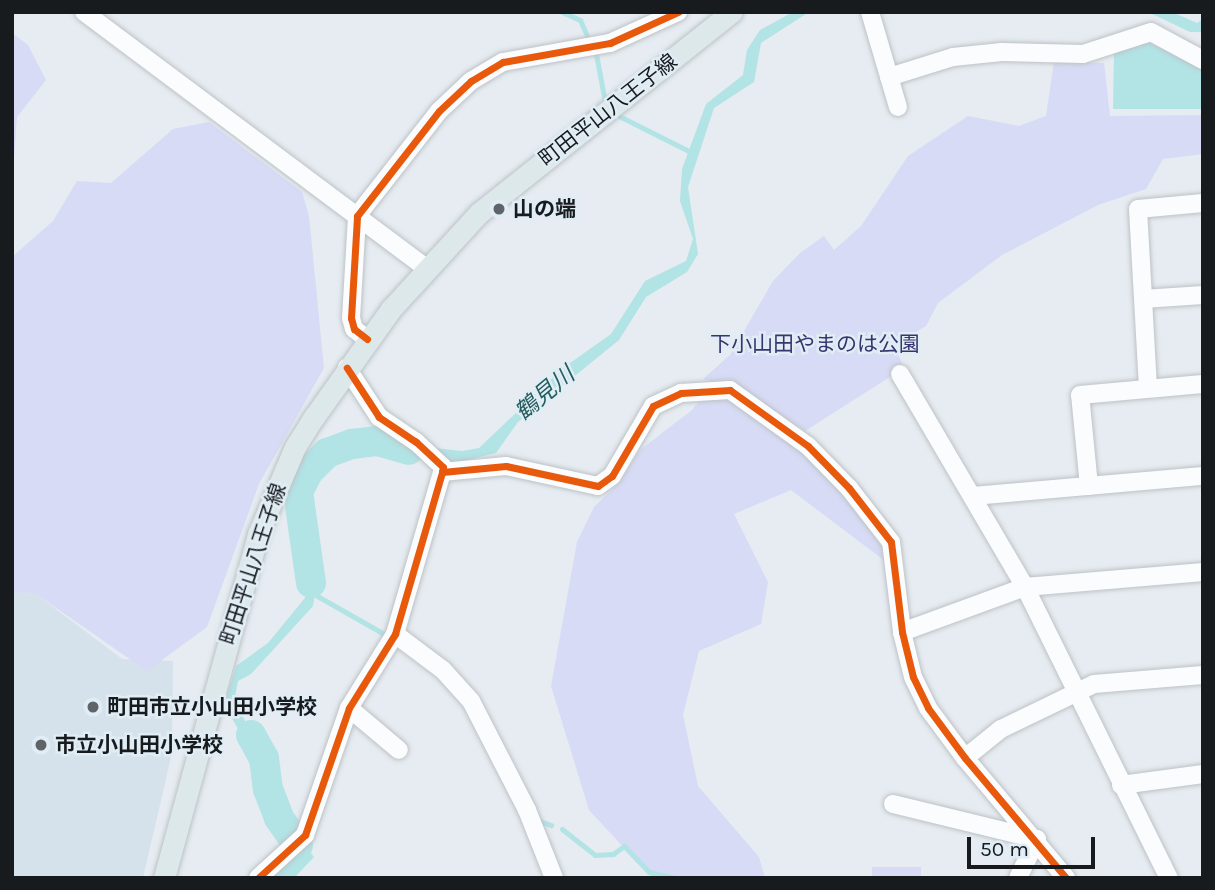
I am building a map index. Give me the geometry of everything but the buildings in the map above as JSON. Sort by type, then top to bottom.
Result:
[{"type":"main road","name":"町田平山八王子線","points":[[164,878],[258,534],[295,447],[367,339],[426,268],[479,213],[733,12]]},
{"type":"street","points":[[84,12],[426,268]]},
{"type":"street","points":[[367,339],[354,329],[351,318],[358,216],[439,111],[486,70],[523,56],[610,43],[678,12]]},
{"type":"street","points":[[870,12],[898,107]]},
{"type":"street","points":[[888,77],[953,57],[1002,52],[1083,54],[1151,32],[1203,60]]},
{"type":"street","points":[[1148,388],[1138,209],[1203,203]]},
{"type":"street","points":[[1143,299],[1203,295]]},
{"type":"street","points":[[347,368],[379,417],[416,442],[443,469],[506,466],[598,486],[612,477],[653,406],[681,393],[730,390],[808,446],[849,488],[891,542],[902,632],[913,677],[965,758],[1037,839],[1066,878]]},
{"type":"street","points":[[900,374],[1025,587],[1168,878]]},
{"type":"street","points":[[1089,486],[1080,395],[1203,384]]},
{"type":"street","points":[[258,878],[303,838],[349,708],[395,635],[443,469]]},
{"type":"street","points":[[972,496],[1203,476]]},
{"type":"street","points":[[902,632],[1025,587],[1203,572]]},
{"type":"street","points":[[395,635],[443,670],[471,701],[527,810],[554,878]]},
{"type":"street","points":[[965,758],[1001,729],[1094,684],[1203,676]]},
{"type":"street","points":[[349,708],[399,750]]},
{"type":"street","points":[[1121,785],[1203,774]]},
{"type":"street","points":[[893,804],[1037,839]]},
{"type":"street","points":[[1018,878],[1037,839]]},
{"type":"shaded area","name":"町田市立小山田小学校","points":[[12,592],[36,594],[122,659],[173,661],[172,753],[143,878],[12,878]]},
{"type":"green space","points":[[12,33],[28,45],[46,80],[17,117],[12,187]]},
{"type":"green space","name":"下小山田やまのは公園","points":[[1054,62],[1104,63],[1110,116],[1203,115],[1203,154],[1163,159],[1146,189],[1098,205],[1002,255],[938,303],[926,326],[902,340],[888,330],[904,368],[805,431],[798,426],[788,435],[881,530],[885,561],[791,490],[734,514],[768,582],[761,624],[699,651],[683,715],[698,786],[759,857],[765,878],[652,878],[589,810],[551,686],[577,542],[594,507],[619,483],[640,450],[692,410],[714,382],[703,379],[730,355],[773,281],[800,253],[824,236],[834,250],[861,226],[908,156],[968,116],[1019,126],[1046,116]]},
{"type":"green space","points":[[209,122],[302,192],[309,216],[324,368],[259,484],[207,627],[147,671],[36,594],[12,592],[12,257],[53,221],[77,181],[111,183],[173,129]]},
{"type":"green space","points":[[872,867],[921,867],[921,878],[872,878]]},
{"type":"water","points":[[793,12],[809,12],[761,43],[754,82],[714,108],[688,187],[698,254],[687,272],[646,297],[619,340],[518,422],[496,453],[455,463],[427,460],[368,440],[342,444],[323,453],[312,471],[309,516],[319,569],[313,606],[251,674],[238,681],[234,702],[266,756],[271,802],[314,857],[294,878],[266,878],[290,838],[272,820],[263,800],[259,764],[224,705],[236,666],[268,643],[305,598],[308,555],[299,476],[311,452],[335,438],[365,434],[406,445],[462,451],[479,448],[563,368],[611,334],[645,281],[686,261],[693,239],[680,201],[682,169],[706,104],[743,75],[747,50],[760,30]]},
{"type":"water","points":[[1148,12],[1172,12],[1197,23],[1203,19],[1203,32],[1190,32]]},
{"type":"water","points":[[1148,42],[1203,69],[1203,109],[1113,109],[1114,53]]},
{"type":"waterway","points":[[562,12],[580,20],[587,36]]},
{"type":"waterway","points":[[596,54],[605,102]]},
{"type":"waterway","points":[[617,115],[695,154]]},
{"type":"waterway","name":"鶴見川","points":[[311,583],[298,492],[308,472],[327,453],[352,444],[378,441],[409,450]]},
{"type":"waterway","points":[[312,593],[386,635]]},
{"type":"waterway","name":"鶴見川","points":[[251,735],[264,758],[268,789],[279,818],[298,845]]},
{"type":"waterway","points":[[537,820],[551,825]]},
{"type":"waterway","points":[[562,829],[595,855],[613,854],[624,846],[649,872],[676,878]]},
{"type":"cycle path","points":[[367,339],[354,329],[351,318],[357,216],[439,111],[471,81],[503,62],[610,43],[678,12]]},
{"type":"cycle path","points":[[258,878],[305,835],[349,708],[395,634],[443,467],[416,442],[379,417],[347,368]]},
{"type":"cycle path","points":[[442,472],[506,466],[598,486],[612,476],[653,406],[681,393],[730,390],[808,446],[849,488],[891,542],[902,632],[913,677],[928,708],[965,758],[1066,878]]},
{"type":"place","name":"山の端","points":[[499,209]]},
{"type":"place","name":"町田市立小山田小学校","points":[[93,707]]},
{"type":"place","name":"市立小山田小学校","points":[[41,745]]}]
